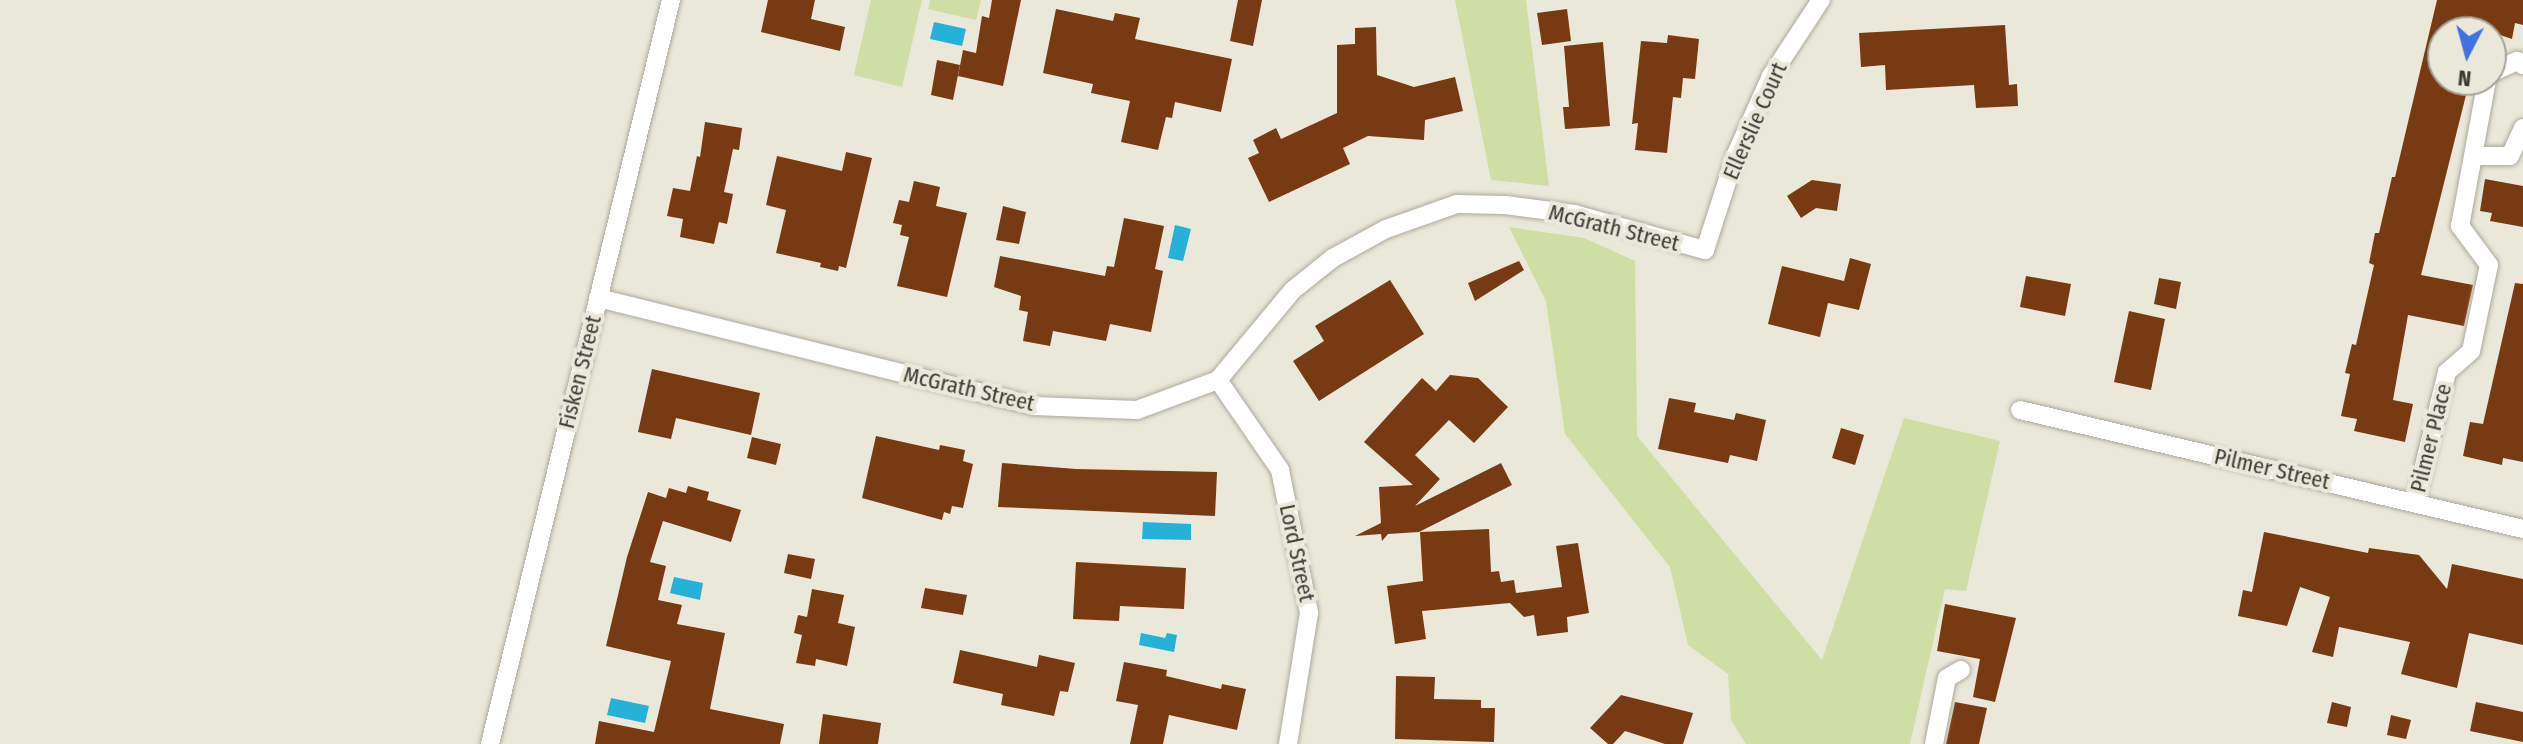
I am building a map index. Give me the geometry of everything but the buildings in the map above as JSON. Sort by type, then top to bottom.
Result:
[{"type":"street","name":"Fisken Street","points":[[490,744],[671,0]]},
{"type":"street","name":"Ellerslie Court","points":[[1705,250],[1736,154],[1771,76],[1821,0]]},
{"type":"street","name":"Pilmer Place","points":[[2415,503],[2447,372],[2471,351],[2489,265],[2460,226],[2484,96]]},
{"type":"street","points":[[2475,156],[2510,156],[2523,128]]},
{"type":"street","name":"McGrath Street","points":[[598,298],[1034,406],[1137,410],[1218,380],[1293,290],[1333,258],[1386,229],[1457,204],[1505,205],[1574,214],[1705,250]]},
{"type":"street","name":"Lord Street","points":[[1218,380],[1280,470],[1309,613],[1288,744]]},
{"type":"street","name":"Pilmer Street","points":[[2020,410],[2523,529]]},
{"type":"street","points":[[1934,744],[1947,678],[1961,670]]},
{"type":"green space","points":[[871,0],[922,0],[902,87],[854,75]]},
{"type":"green space","points":[[930,0],[981,0],[976,20],[928,9]]},
{"type":"green space","points":[[1455,0],[1526,0],[1549,186],[1491,180]]},
{"type":"green space","points":[[1509,227],[1584,238],[1635,261],[1637,436],[1822,660],[1904,418],[2000,441],[1966,591],[1945,589],[1910,744],[1746,744],[1731,720],[1728,674],[1688,645],[1670,567],[1565,434],[1546,301]]},
{"type":"water","points":[[934,22],[966,29],[962,46],[930,39]]},
{"type":"water","points":[[1175,225],[1191,229],[1183,261],[1168,258]]},
{"type":"water","points":[[1143,522],[1191,524],[1191,540],[1142,539]]},
{"type":"water","points":[[674,577],[703,583],[700,600],[670,593]]},
{"type":"water","points":[[1141,633],[1165,638],[1167,633],[1177,635],[1174,652],[1139,645]]},
{"type":"water","points":[[611,698],[649,706],[645,723],[607,715]]}]
